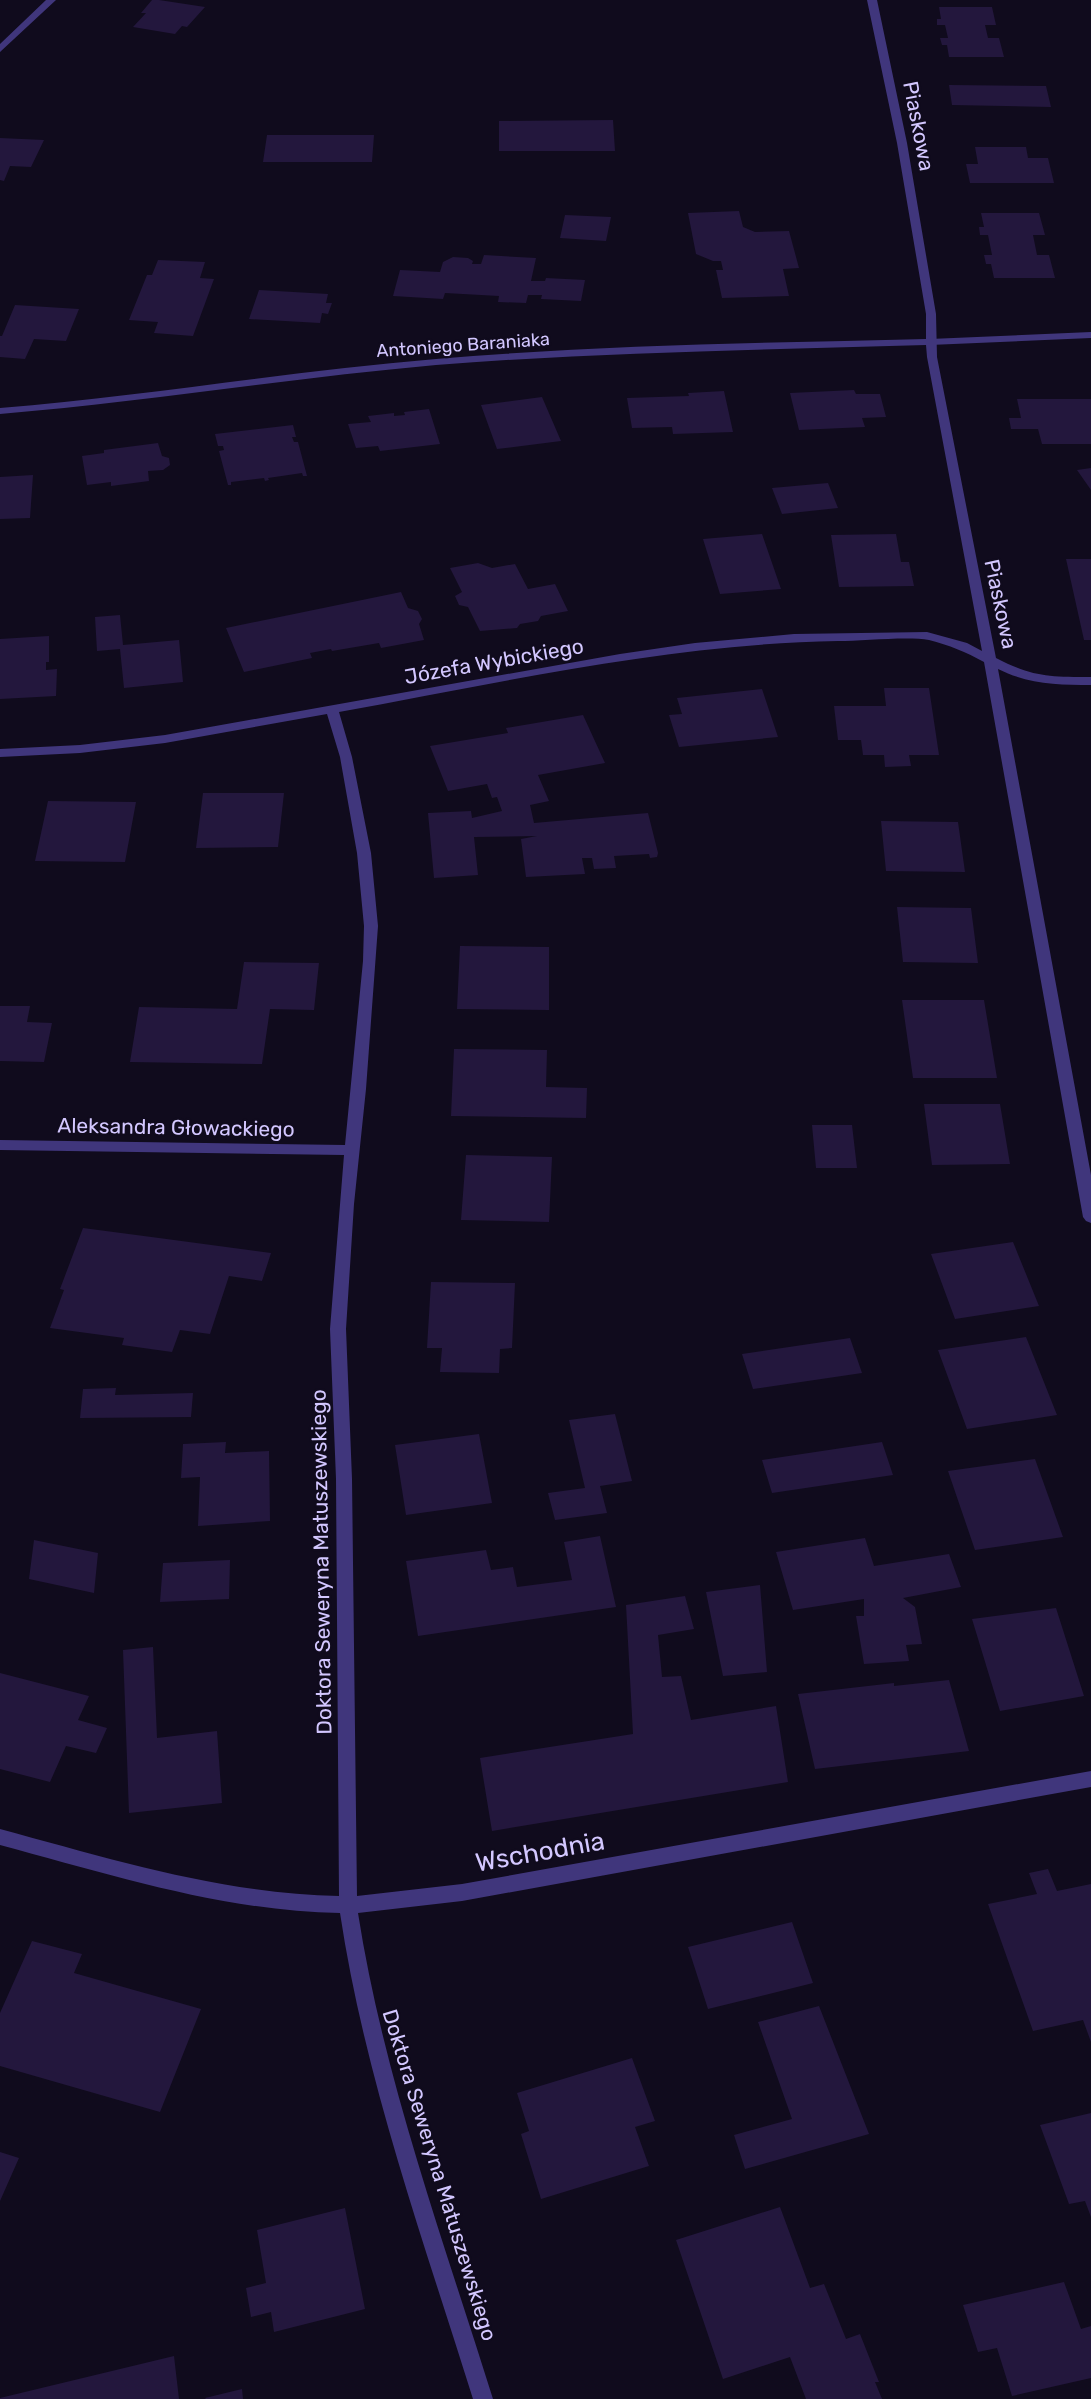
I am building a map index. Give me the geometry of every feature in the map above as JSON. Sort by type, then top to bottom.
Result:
[{"type":"street","points":[[0,49],[51,0]]},
{"type":"street","name":"Piaskowa","points":[[872,0],[902,143],[931,314],[930,342],[992,662],[1091,1217]]},
{"type":"street","name":"Antoniego Baraniaka","points":[[0,411],[437,362],[584,353],[1091,335]]},
{"type":"street","name":"Józefa Wybickiego","points":[[0,753],[133,743],[620,658],[695,647],[784,639],[927,636],[963,646],[1005,670],[1034,679],[1091,681]]},
{"type":"street","name":"Doktora Seweryna Matuszewskiego","points":[[332,710],[346,757],[364,853],[371,926],[370,961],[338,1329],[344,1479],[348,1905],[353,1945],[388,2093],[483,2399]]},
{"type":"street","name":"Aleksandra Głowackiego","points":[[0,1145],[352,1150]]},
{"type":"street","name":"Wschodnia","points":[[0,1837],[127,1871],[242,1896],[314,1904],[348,1905],[457,1893],[1091,1779]]},
{"type":"building","points":[[152,0],[205,7],[187,27],[182,26],[175,34],[133,27],[146,13],[141,13]]},
{"type":"building","points":[[939,7],[992,7],[996,25],[985,25],[988,38],[999,38],[1004,57],[949,57],[947,45],[942,45],[940,38],[948,38],[945,25],[937,25],[937,19],[941,19]]},
{"type":"building","points":[[949,85],[1046,86],[1051,107],[952,105]]},
{"type":"building","points":[[613,120],[615,151],[499,151],[499,121]]},
{"type":"building","points":[[267,135],[374,135],[372,162],[263,162]]},
{"type":"building","points":[[0,138],[44,140],[31,167],[10,166],[4,181],[0,180]]},
{"type":"building","points":[[975,147],[1026,147],[1028,158],[1048,158],[1054,183],[970,183],[966,164],[978,164]]},
{"type":"building","points":[[739,211],[743,227],[755,232],[789,231],[799,268],[783,269],[789,296],[722,298],[716,270],[723,270],[721,261],[713,261],[696,254],[688,213]]},
{"type":"building","points":[[981,213],[1039,213],[1045,235],[1033,235],[1037,255],[1049,255],[1055,278],[994,278],[991,264],[986,264],[984,255],[992,255],[988,235],[980,235],[979,227],[984,227]]},
{"type":"building","points":[[565,215],[611,217],[606,241],[560,238]]},
{"type":"building","points":[[484,255],[536,258],[531,281],[545,281],[546,278],[585,280],[581,301],[541,299],[542,295],[528,295],[526,303],[498,302],[499,296],[445,293],[443,299],[393,296],[400,270],[440,272],[443,262],[453,257],[468,258],[473,261],[472,264],[481,264]]},
{"type":"building","points":[[158,260],[205,262],[200,278],[214,279],[193,336],[154,333],[158,322],[129,320],[147,275],[152,275]]},
{"type":"building","points":[[259,290],[328,294],[326,303],[332,303],[328,314],[322,313],[320,323],[249,319]]},
{"type":"building","points":[[15,305],[79,309],[66,341],[34,339],[25,359],[0,357],[0,336],[2,336]]},
{"type":"building","points":[[854,390],[856,394],[880,394],[886,417],[862,418],[865,427],[799,430],[790,393]]},
{"type":"building","points":[[724,391],[733,432],[673,434],[672,427],[632,428],[627,398],[689,396],[688,393]]},
{"type":"building","points":[[542,397],[561,441],[497,449],[481,405]]},
{"type":"building","points":[[1017,399],[1091,399],[1091,444],[1042,444],[1038,429],[1011,429],[1009,418],[1021,418]]},
{"type":"building","points":[[429,409],[440,444],[380,451],[378,446],[356,448],[348,424],[371,422],[368,416],[394,413],[394,416],[405,415],[404,412]]},
{"type":"building","points":[[293,425],[296,437],[292,437],[294,442],[298,442],[307,476],[303,476],[302,473],[268,478],[269,480],[265,481],[264,478],[231,482],[231,485],[228,485],[219,451],[224,450],[223,446],[218,446],[215,434]]},
{"type":"building","points":[[158,443],[162,456],[169,458],[170,465],[163,470],[148,471],[149,481],[111,486],[111,482],[87,485],[82,456],[104,453],[104,450]]},
{"type":"building","points":[[1091,468],[1091,490],[1077,470]]},
{"type":"building","points":[[33,475],[30,518],[0,519],[0,477]]},
{"type":"building","points":[[828,483],[838,508],[782,514],[772,488]]},
{"type":"building","points":[[762,534],[781,589],[720,594],[703,539]]},
{"type":"building","points":[[896,534],[901,562],[909,562],[914,586],[839,587],[831,535]]},
{"type":"building","points":[[1066,559],[1091,559],[1091,640],[1084,640]]},
{"type":"building","points":[[478,563],[492,568],[515,564],[528,589],[555,584],[568,611],[541,616],[538,621],[520,624],[517,628],[480,631],[468,607],[459,605],[455,596],[462,592],[450,568]]},
{"type":"building","points":[[401,592],[408,608],[418,611],[422,619],[419,624],[424,640],[381,648],[379,643],[332,651],[331,649],[310,653],[312,658],[244,672],[226,628]]},
{"type":"building","points":[[120,615],[123,645],[179,640],[183,682],[124,688],[120,649],[97,651],[95,617]]},
{"type":"building","points":[[49,636],[49,662],[46,662],[46,670],[57,669],[56,696],[0,699],[0,639]]},
{"type":"building","points":[[884,688],[929,688],[939,755],[909,755],[911,766],[885,767],[884,755],[863,755],[861,740],[838,740],[834,706],[886,706]]},
{"type":"building","points":[[762,689],[778,737],[679,747],[669,715],[682,714],[677,698]]},
{"type":"building","points":[[583,715],[605,763],[538,775],[549,801],[530,805],[534,823],[648,813],[657,857],[650,858],[649,854],[614,856],[616,868],[594,869],[592,858],[582,858],[585,874],[526,877],[521,839],[537,836],[474,837],[478,875],[434,878],[428,813],[471,811],[472,818],[502,811],[497,797],[492,798],[487,784],[448,791],[430,746],[508,733],[506,728]]},
{"type":"building","points":[[203,793],[284,793],[278,847],[196,848]]},
{"type":"building","points":[[48,801],[136,802],[125,862],[35,861]]},
{"type":"building","points":[[881,821],[958,822],[965,872],[886,871]]},
{"type":"building","points":[[897,907],[971,908],[978,963],[903,962]]},
{"type":"building","points":[[460,946],[549,947],[549,1010],[457,1009]]},
{"type":"building","points":[[244,962],[319,963],[314,1010],[270,1009],[262,1064],[130,1062],[139,1007],[237,1009]]},
{"type":"building","points":[[902,1000],[984,1000],[997,1078],[913,1078]]},
{"type":"building","points":[[0,1006],[30,1006],[27,1022],[52,1023],[44,1062],[0,1061]]},
{"type":"building","points":[[454,1049],[547,1050],[546,1087],[587,1088],[586,1118],[451,1116]]},
{"type":"building","points":[[924,1104],[1000,1104],[1010,1164],[932,1165]]},
{"type":"building","points":[[812,1125],[852,1125],[857,1168],[816,1168]]},
{"type":"building","points":[[466,1155],[552,1157],[549,1222],[461,1220]]},
{"type":"building","points":[[83,1228],[271,1253],[262,1281],[229,1276],[210,1334],[180,1330],[172,1352],[122,1345],[124,1338],[50,1328],[64,1290],[60,1289]]},
{"type":"building","points":[[1013,1242],[1039,1306],[955,1319],[931,1254]]},
{"type":"building","points":[[431,1282],[515,1283],[512,1348],[500,1349],[499,1373],[440,1372],[442,1348],[427,1348]]},
{"type":"building","points":[[1026,1337],[1057,1415],[967,1429],[938,1350]]},
{"type":"building","points":[[850,1338],[862,1373],[753,1389],[742,1354]]},
{"type":"building","points":[[116,1388],[115,1395],[193,1393],[191,1417],[80,1418],[83,1389]]},
{"type":"building","points":[[615,1414],[632,1481],[600,1486],[607,1513],[555,1520],[548,1493],[585,1488],[569,1420]]},
{"type":"building","points":[[479,1434],[492,1503],[406,1515],[395,1445]]},
{"type":"building","points":[[226,1442],[225,1453],[269,1451],[270,1521],[198,1526],[200,1477],[181,1478],[183,1444]]},
{"type":"building","points":[[882,1442],[893,1475],[772,1493],[762,1460]]},
{"type":"building","points":[[1035,1459],[1063,1537],[975,1550],[948,1471]]},
{"type":"building","points":[[600,1536],[616,1607],[418,1636],[406,1561],[486,1550],[491,1570],[513,1567],[517,1587],[572,1580],[564,1542]]},
{"type":"building","points":[[865,1538],[874,1566],[949,1554],[961,1587],[903,1598],[915,1607],[922,1644],[906,1645],[909,1661],[864,1664],[856,1616],[864,1616],[864,1599],[793,1610],[776,1552]]},
{"type":"building","points":[[34,1540],[98,1553],[94,1593],[29,1579]]},
{"type":"building","points":[[230,1560],[229,1599],[160,1602],[163,1563]]},
{"type":"building","points":[[760,1585],[767,1672],[723,1676],[706,1592]]},
{"type":"building","points":[[685,1596],[694,1629],[658,1635],[662,1677],[681,1676],[691,1720],[776,1706],[788,1782],[492,1831],[480,1758],[633,1734],[626,1605]]},
{"type":"building","points":[[1056,1608],[1084,1696],[1000,1711],[972,1619]]},
{"type":"building","points":[[153,1647],[157,1738],[217,1731],[222,1803],[129,1813],[123,1650]]},
{"type":"building","points":[[0,1673],[89,1696],[78,1720],[107,1728],[96,1753],[66,1746],[50,1782],[0,1769]]},
{"type":"building","points":[[949,1680],[969,1751],[815,1769],[798,1694],[894,1683],[894,1686]]},
{"type":"building","points":[[1048,1869],[1057,1891],[1091,1884],[1091,2042],[1083,2020],[1033,2031],[988,1904],[1037,1894],[1029,1873]]},
{"type":"building","points":[[792,1922],[813,1983],[708,2009],[688,1947]]},
{"type":"building","points":[[32,1941],[82,1954],[74,1973],[201,2009],[160,2112],[0,2066],[0,2013]]},
{"type":"building","points":[[819,2006],[869,2134],[745,2169],[734,2135],[792,2119],[758,2022]]},
{"type":"building","points":[[632,2058],[655,2121],[635,2127],[649,2166],[541,2199],[521,2134],[529,2131],[517,2093]]},
{"type":"building","points":[[1091,2113],[1091,2217],[1085,2201],[1069,2204],[1040,2125]]},
{"type":"building","points":[[0,2152],[19,2158],[0,2201]]},
{"type":"building","points":[[780,2207],[810,2288],[824,2284],[846,2339],[860,2334],[879,2382],[875,2382],[882,2399],[806,2399],[790,2357],[723,2379],[676,2240]]},
{"type":"building","points":[[345,2208],[365,2309],[274,2332],[271,2312],[251,2317],[246,2288],[266,2283],[257,2230]]},
{"type":"building","points":[[1064,2282],[1081,2329],[1091,2326],[1091,2378],[1012,2396],[997,2348],[978,2352],[963,2305]]},
{"type":"building","points":[[174,2356],[179,2399],[0,2399],[0,2398]]},
{"type":"building","points":[[242,2389],[243,2399],[205,2398]]}]
